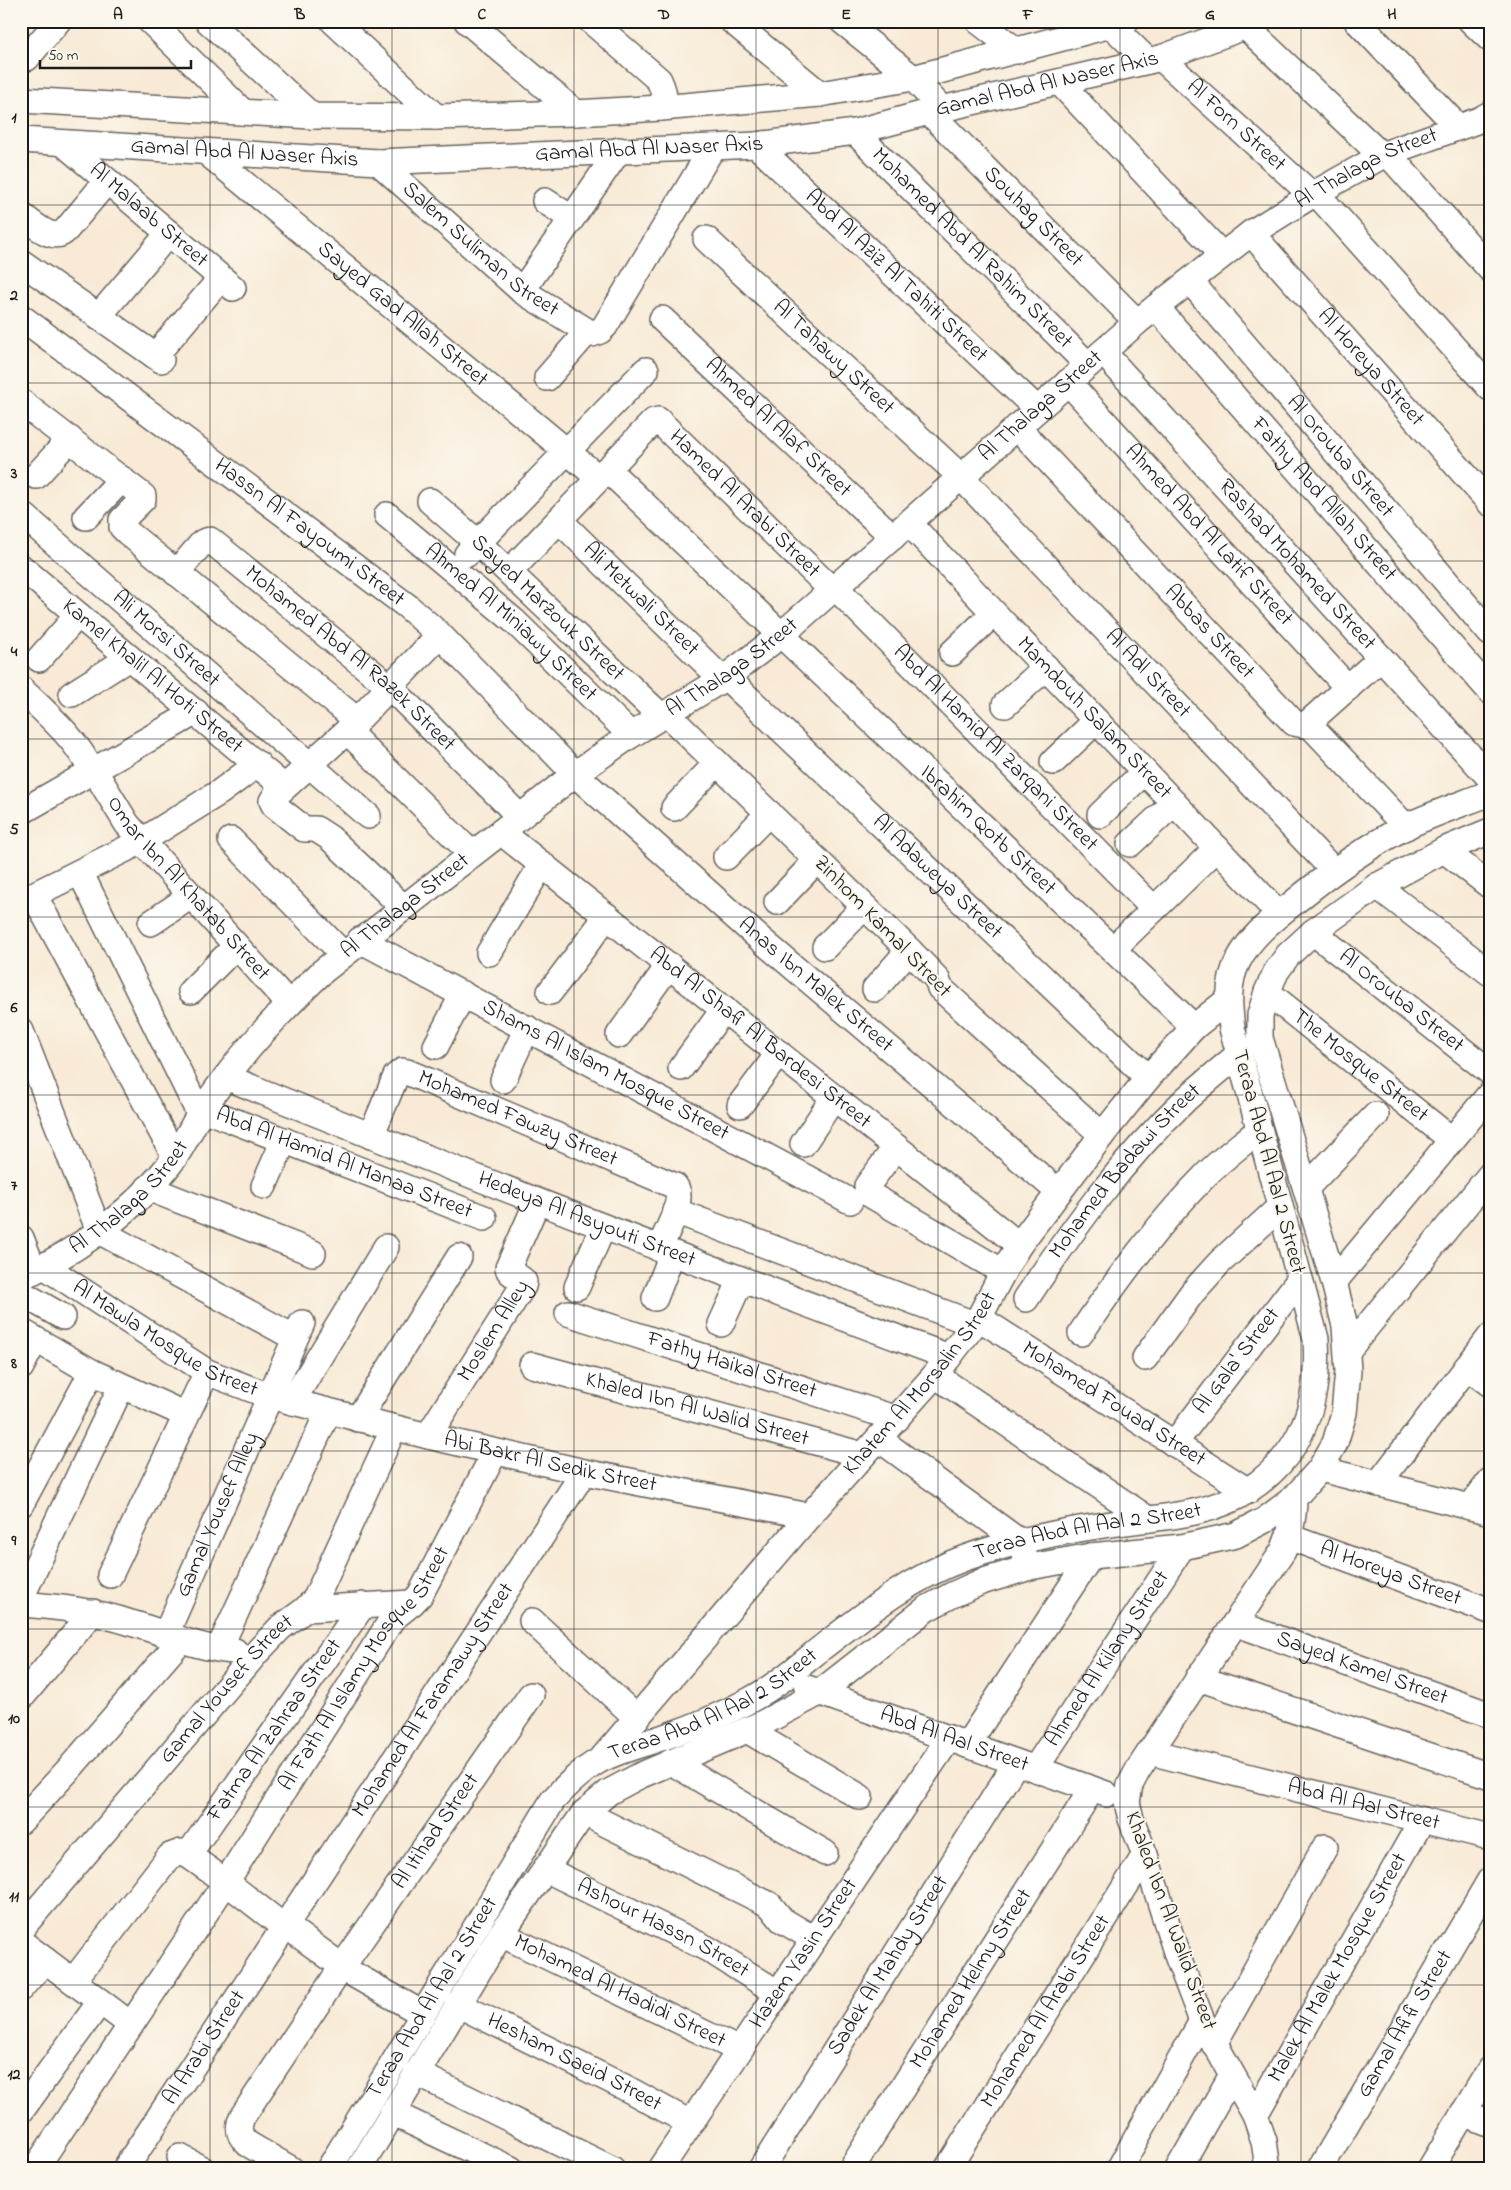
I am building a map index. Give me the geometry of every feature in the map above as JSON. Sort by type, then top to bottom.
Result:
[{"type":"street","points":[[27,58],[58,21]]},
{"type":"street","points":[[150,21],[243,112]]},
{"type":"street","points":[[208,21],[312,116]]},
{"type":"street","points":[[333,21],[436,117]]},
{"type":"street","points":[[467,21],[576,113]]},
{"type":"street","points":[[591,21],[658,80],[663,90],[664,100],[661,108]]},
{"type":"street","points":[[732,21],[820,94]]},
{"type":"street","name":"Souhag Street","points":[[842,21],[913,78],[936,111],[1137,322]]},
{"type":"street","points":[[978,21],[1017,51]]},
{"type":"street","points":[[1357,21],[1479,123]]},
{"type":"street","points":[[1471,21],[1490,39]]},
{"type":"street","name":"Gamal Abd Al Naser Axis","points":[[21,100],[312,116],[436,117],[576,113],[661,108],[820,94],[913,78],[1115,23]]},
{"type":"street","name":"Al Forn Street","points":[[1115,23],[1314,194],[1490,388]]},
{"type":"street","points":[[1253,24],[1385,155],[1490,269]]},
{"type":"street","name":"Gamal Abd Al Naser Axis","points":[[21,140],[378,162],[756,145],[855,132],[1155,59],[1253,24]]},
{"type":"street","points":[[1060,82],[1222,255]]},
{"type":"street","name":"Al Thalaga Street","points":[[33,1271],[99,1231],[148,1188],[175,1157],[226,1076],[267,1027],[288,1004],[352,947],[575,774],[631,735],[724,678],[781,635],[835,590],[1137,322],[1251,233],[1314,194],[1385,155],[1479,123]]},
{"type":"street","name":"Mohamed Abd Al Rahim Street","points":[[855,132],[1095,359]]},
{"type":"street","name":"Al Malaab Street","points":[[63,144],[227,283],[158,358],[98,316]]},
{"type":"street","name":"Abd Al Aziz Al Tahiti Street","points":[[756,145],[1037,409]]},
{"type":"street","points":[[547,378],[587,332],[597,333],[605,326],[713,147]]},
{"type":"street","points":[[522,292],[618,150]]},
{"type":"street","name":"Sayed Gad Allah Street","points":[[206,152],[567,451],[603,474],[781,635]]},
{"type":"street","name":"Salem Suliman Street","points":[[378,162],[522,292],[587,332]]},
{"type":"street","points":[[21,215],[51,235],[59,235],[66,230],[107,181]]},
{"type":"street","points":[[544,200],[571,218]]},
{"type":"street","points":[[21,262],[98,316],[169,233]]},
{"type":"street","name":"Al Horeya Street","points":[[1251,233],[1490,504]]},
{"type":"street","name":"Al Tahawy Street","points":[[706,239],[961,477]]},
{"type":"street","name":"Al Orouba Street","points":[[1190,281],[1490,633]]},
{"type":"street","name":"Fathy Abd Allah Street","points":[[1156,307],[1490,692]]},
{"type":"street","name":"Hassn Al Fayoumi Street","points":[[21,317],[362,571],[440,635],[575,774]]},
{"type":"street","name":"Ahmed Al Alaf Street","points":[[662,319],[901,530]]},
{"type":"street","name":"Rashad Mohamed Street","points":[[1095,359],[1381,658],[1490,778]]},
{"type":"street","points":[[453,568],[646,370]]},
{"type":"street","name":"Ahmed Abd Al Latif Street","points":[[1068,382],[1348,688]]},
{"type":"street","points":[[21,402],[144,498],[122,520],[122,527],[352,726],[472,854]]},
{"type":"street","name":"Hamed Al Arabi Street","points":[[603,474],[654,421],[660,421],[835,590]]},
{"type":"street","name":"Abbas Street","points":[[1018,427],[1294,723],[1304,725],[1308,723],[1406,827]]},
{"type":"street","points":[[36,476],[70,439]]},
{"type":"street","points":[[509,572],[603,474]]},
{"type":"street","name":"Al Adl Street","points":[[961,477],[1334,871]]},
{"type":"street","points":[[86,516],[122,479]]},
{"type":"street","name":"Sayed Marzouk Street","points":[[430,501],[664,715]]},
{"type":"street","name":"Ali Morsi Street","points":[[21,513],[368,816]]},
{"type":"street","name":"Ahmed Al Miniawy Street","points":[[387,514],[453,568],[567,671],[631,735]]},
{"type":"street","name":"Ali Metwali Street","points":[[559,520],[724,678]]},
{"type":"street","name":"Mamdouh Salam Street","points":[[901,530],[994,613],[1217,848],[1271,922],[1288,955]]},
{"type":"street","name":"Mohamed Abd Al Razek Street","points":[[176,572],[202,542],[210,540],[390,687],[511,824]]},
{"type":"street","name":"Kamel Khalil Al Hoti Street","points":[[21,567],[284,787]]},
{"type":"street","name":"Abd Al Hamid Al Zarqani Street","points":[[835,590],[1154,909]]},
{"type":"street","points":[[952,653],[994,613]]},
{"type":"street","points":[[39,659],[78,615]]},
{"type":"street","points":[[403,907],[330,838],[316,829],[304,829],[274,805],[273,798],[352,726],[440,635]]},
{"type":"street","name":"Ibrahim Qotb Street","points":[[781,635],[1194,1027]]},
{"type":"street","points":[[72,694],[129,658]]},
{"type":"street","points":[[1308,723],[1381,658]]},
{"type":"street","points":[[1005,706],[1046,667]]},
{"type":"street","name":"Al Adaweya Street","points":[[724,678],[1148,1078]]},
{"type":"street","name":"Omar Ibn Al Khatab Street","points":[[21,689],[72,738],[127,824],[288,1004]]},
{"type":"street","points":[[21,812],[196,712]]},
{"type":"street","name":"Zinhom Kamal Street","points":[[664,715],[769,813],[909,950],[938,979],[940,988],[1102,1135]]},
{"type":"street","points":[[1053,762],[1096,721]]},
{"type":"street","points":[[175,1157],[28,898],[142,841],[220,792],[258,764]]},
{"type":"street","points":[[674,808],[717,764]]},
{"type":"street","points":[[1100,815],[1144,772]]},
{"type":"street","name":"Anas Ibn Malek Street","points":[[575,774],[759,938],[1059,1192]]},
{"type":"street","name":"Teraa Abd Al Aal 2 Street","points":[[329,2169],[553,1800],[574,1777],[600,1760],[710,1719],[751,1699],[782,1680],[870,1610],[916,1581],[964,1558],[1020,1542],[1096,1526],[1192,1512],[1238,1496],[1271,1473],[1290,1451],[1305,1425],[1314,1397],[1318,1368],[1316,1339],[1239,1054],[1228,1000],[1231,981],[1237,962],[1250,942],[1271,922],[1334,871],[1406,827],[1490,793]]},
{"type":"street","points":[[1130,844],[1174,803]]},
{"type":"street","points":[[726,857],[769,813]]},
{"type":"street","name":"Abd Al Shafi Al Bardesi Street","points":[[511,824],[542,864],[1019,1245]]},
{"type":"street","name":"Teraa Abd Al Aal 2 Street","points":[[359,2169],[501,1934],[584,1813],[609,1792],[639,1776],[747,1730],[819,1693],[926,1609],[982,1582],[1030,1567],[1091,1556],[1182,1547],[1236,1535],[1265,1520],[1294,1498],[1320,1469],[1335,1443],[1344,1413],[1348,1350],[1345,1326],[1334,1282],[1260,1038],[1260,1015],[1276,972],[1288,955],[1313,932],[1377,886],[1444,850],[1490,831]]},
{"type":"street","name":"Shams Al Islam Mosque Street","points":[[231,840],[352,947],[463,994],[850,1201]]},
{"type":"street","points":[[1113,949],[1217,848]]},
{"type":"street","points":[[1444,850],[1490,886]]},
{"type":"street","points":[[777,902],[817,860]]},
{"type":"street","points":[[489,953],[542,864]]},
{"type":"street","points":[[80,872],[202,1112]]},
{"type":"street","points":[[1377,886],[1490,973]]},
{"type":"street","points":[[151,923],[191,896]]},
{"type":"street","points":[[825,947],[864,906]]},
{"type":"street","points":[[550,992],[607,916]]},
{"type":"street","name":"Al Orouba Street","points":[[1313,932],[1490,1072]]},
{"type":"street","points":[[191,991],[236,946]]},
{"type":"street","points":[[874,989],[909,950]]},
{"type":"street","points":[[619,1035],[669,965]]},
{"type":"street","name":"The Mosque Street","points":[[1267,992],[1452,1140]]},
{"type":"street","points":[[436,1046],[463,994]]},
{"type":"street","name":"Khatem Al Morsalin Street","points":[[600,1760],[809,1516],[942,1366],[976,1321],[1019,1245],[1102,1135],[1148,1078],[1194,1027],[1228,1000]]},
{"type":"street","points":[[681,1068],[724,1009]]},
{"type":"street","points":[[502,1080],[527,1028]]},
{"type":"street","points":[[21,1032],[99,1231],[299,1331],[281,1399]]},
{"type":"street","points":[[740,1105],[779,1053]]},
{"type":"street","name":"Mohamed Badawi Street","points":[[1026,1300],[1062,1246],[1100,1195],[1142,1146],[1186,1099],[1239,1054]]},
{"type":"street","name":"Mohamed Fawzy Street","points":[[371,1136],[396,1076],[402,1071],[675,1186],[679,1196],[655,1298]]},
{"type":"street","name":"Hedeya Al Asyouti Street","points":[[226,1076],[537,1202],[741,1280],[942,1366],[1148,1519]]},
{"type":"street","points":[[1334,1282],[1490,1094]]},
{"type":"street","points":[[803,1144],[834,1097]]},
{"type":"street","name":"Abd Al Hamid Al Manaa Street","points":[[202,1112],[284,1140],[484,1218]]},
{"type":"street","points":[[1306,1188],[1376,1115]]},
{"type":"street","points":[[1082,1334],[1118,1278],[1160,1225],[1205,1176],[1259,1130]]},
{"type":"street","points":[[264,1186],[284,1140]]},
{"type":"street","points":[[896,1147],[867,1186],[869,1194],[1003,1272]]},
{"type":"street","points":[[1348,1350],[1490,1175]]},
{"type":"street","points":[[148,1188],[313,1253]]},
{"type":"street","name":"Moslem Alley","points":[[428,1436],[523,1286],[522,1278],[511,1274],[508,1268],[537,1202]]},
{"type":"street","points":[[1145,1358],[1192,1293],[1219,1263],[1280,1208]]},
{"type":"street","points":[[675,1211],[976,1321]]},
{"type":"street","points":[[578,1287],[603,1227]]},
{"type":"street","points":[[21,1238],[33,1271]]},
{"type":"street","points":[[281,1399],[386,1247]]},
{"type":"street","points":[[358,1419],[459,1256]]},
{"type":"street","name":"Al Mawla Mosque Street","points":[[33,1271],[207,1372],[281,1399]]},
{"type":"street","name":"Al Gala' Street","points":[[1174,1444],[1300,1278]]},
{"type":"street","points":[[721,1324],[741,1280]]},
{"type":"street","points":[[21,1293],[63,1317]]},
{"type":"street","name":"Fathy Haikal Street","points":[[568,1313],[897,1419]]},
{"type":"street","name":"Mohamed Fouad Street","points":[[976,1321],[1174,1444],[1238,1496]]},
{"type":"street","points":[[21,1367],[28,1336],[121,1387],[186,1415]]},
{"type":"street","points":[[1378,1484],[1490,1337]]},
{"type":"street","name":"Khaled Ibn Al Walid Street","points":[[532,1365],[871,1447]]},
{"type":"street","points":[[1467,1366],[1490,1384]]},
{"type":"street","points":[[21,1504],[92,1372]]},
{"type":"street","points":[[110,1575],[207,1372]]},
{"type":"street","points":[[21,1598],[121,1387]]},
{"type":"street","name":"Abi Bakr Al Sedik Street","points":[[281,1399],[394,1428],[584,1472],[809,1516]]},
{"type":"street","name":"Gamal Yousef Alley","points":[[21,1821],[101,1733],[173,1637],[281,1399]]},
{"type":"street","points":[[219,1649],[328,1412]]},
{"type":"street","name":"Gamal Yousef Street","points":[[21,1929],[259,1650],[280,1628],[306,1609],[316,1598],[394,1428]]},
{"type":"street","points":[[871,1447],[1020,1542],[1030,1567]]},
{"type":"street","name":"Al Fath Al Islamy Mosque Street","points":[[36,2169],[130,2024],[226,1882],[392,1618],[412,1604],[420,1595],[495,1452]]},
{"type":"street","points":[[1320,1469],[1480,1510],[1490,1481]]},
{"type":"street","name":"Mohamed Al Faramawy Street","points":[[285,1926],[584,1472]]},
{"type":"street","points":[[1238,1496],[1248,1529]]},
{"type":"street","name":"Khaled Ibn Al Walid Street","points":[[1268,2169],[1264,2141],[1255,2115],[1202,2021],[1178,1958],[1127,1802],[1130,1785],[1150,1752],[1283,1550],[1294,1518],[1294,1498]]},
{"type":"street","name":"Al Horeya Street","points":[[1289,1537],[1490,1611]]},
{"type":"street","name":"Ahmed Al Kilany Street","points":[[1026,1766],[1182,1547]]},
{"type":"street","name":"Hazem Yasin Street","points":[[660,2169],[814,1939],[1091,1556]]},
{"type":"street","points":[[21,1604],[92,1612],[219,1649],[259,1650]]},
{"type":"street","points":[[306,1609],[412,1604]]},
{"type":"street","name":"Fatma Al Zahraa Street","points":[[188,1855],[362,1605]]},
{"type":"street","points":[[21,1698],[92,1612]]},
{"type":"street","points":[[532,1621],[637,1718]]},
{"type":"street","name":"Sayed Kamel Street","points":[[1235,1623],[1490,1715]]},
{"type":"street","points":[[1198,1678],[1490,1776]]},
{"type":"street","name":"Abd Al Aal Street","points":[[782,1680],[1127,1802]]},
{"type":"street","name":"Al Itihad Street","points":[[291,2169],[242,2139],[239,2131],[242,2117],[342,1967],[531,1695]]},
{"type":"street","points":[[747,1730],[860,1797]]},
{"type":"street","name":"Abd Al Aal Street","points":[[1150,1752],[1490,1837]]},
{"type":"street","points":[[671,1762],[825,1853]]},
{"type":"street","name":"Sadek Al Mahdy Street","points":[[761,2169],[1026,1766]]},
{"type":"street","name":"Mohamed Helmy Street","points":[[851,2169],[1092,1790]]},
{"type":"street","points":[[584,1813],[770,1905],[782,1920],[814,1939]]},
{"type":"street","name":"Malek Al Malek Mosque Street","points":[[1255,2115],[1422,1820]]},
{"type":"street","points":[[1214,2044],[1326,1847]]},
{"type":"street","points":[[72,1981],[170,1856],[181,1852],[226,1882],[342,1967],[422,2014]]},
{"type":"street","name":"Mohamed Al Arabi Street","points":[[947,2169],[1145,1855]]},
{"type":"street","name":"Ashour Hassn Street","points":[[545,1869],[708,1949],[778,1993]]},
{"type":"street","name":"Gamal Afifi Street","points":[[1320,2169],[1490,1880]]},
{"type":"street","points":[[500,1886],[525,1899]]},
{"type":"street","name":"Al Arabi Street","points":[[125,2169],[285,1926]]},
{"type":"street","name":"Mohamed Al Hadidi Street","points":[[501,1934],[739,2050]]},
{"type":"street","points":[[21,1942],[130,2024]]},
{"type":"street","points":[[21,1988],[44,1960]]},
{"type":"street","points":[[21,2111],[100,2002]]},
{"type":"street","name":"Hesham Saeid Street","points":[[457,2004],[624,2087],[690,2123]]},
{"type":"street","points":[[1118,2169],[1202,2021]]},
{"type":"street","points":[[1430,2169],[1490,2069]]},
{"type":"street","points":[[416,2073],[612,2169]]},
{"type":"street","points":[[1178,2169],[1232,2075]]},
{"type":"street","points":[[392,2113],[510,2169]]},
{"type":"street","points":[[1463,2114],[1490,2124]]},
{"type":"street","points":[[1248,2169],[1264,2141]]},
{"type":"street","points":[[180,2157],[202,2169]]}]
